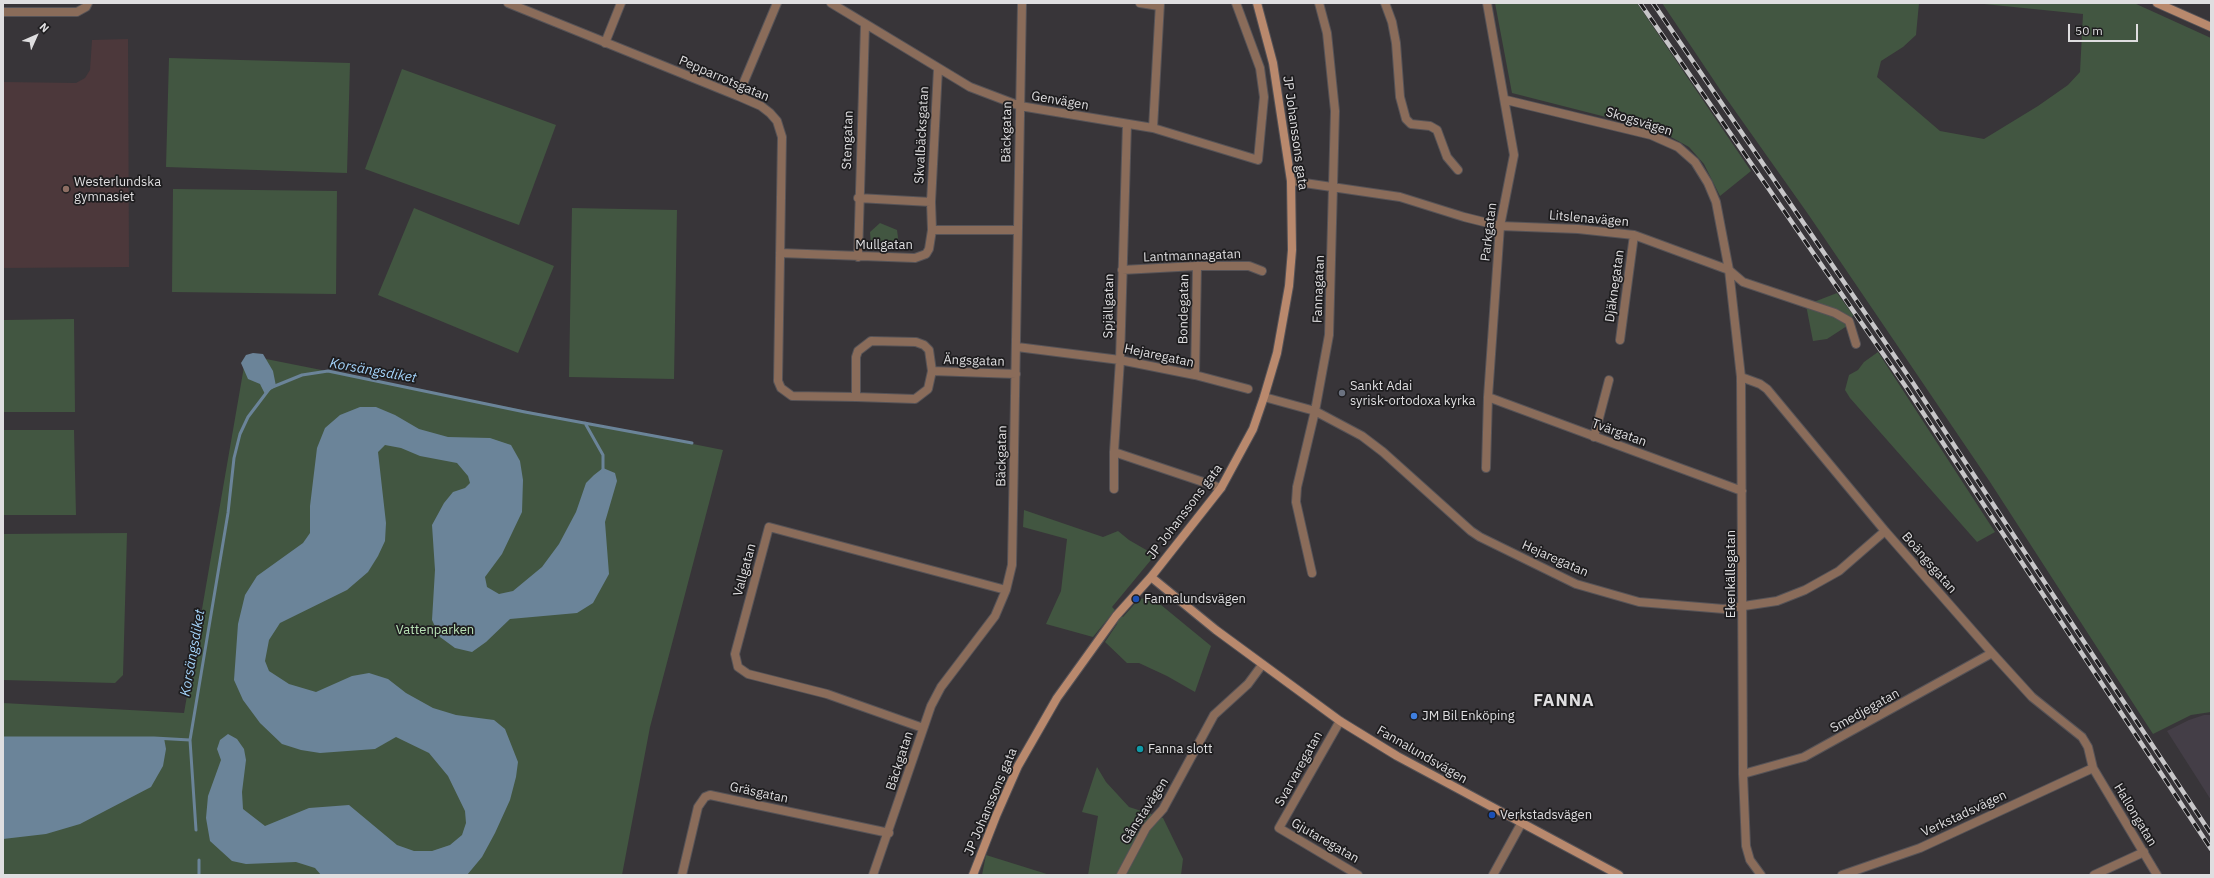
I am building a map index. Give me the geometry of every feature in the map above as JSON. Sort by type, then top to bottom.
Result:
[{"type":"street","points":[[3,12],[77,12],[86,7],[88,3]]},
{"type":"street","name":"Pepparrotsgatan","points":[[508,3],[761,106],[777,121],[782,137],[778,381],[781,388],[792,396]]},
{"type":"street","points":[[605,43],[621,3]]},
{"type":"street","points":[[738,96],[776,3]]},
{"type":"street","name":"Genvägen","points":[[831,3],[970,87],[1020,106],[1153,128],[1258,160],[1264,97],[1260,68],[1236,3]]},
{"type":"street","name":"Bäckgatan","points":[[873,875],[889,833],[923,728],[941,687],[995,616],[1006,590],[1012,565],[1022,3]]},
{"type":"street","points":[[1140,3],[1160,4],[1153,128]]},
{"type":"street","name":"JP Johanssons gata","points":[[973,875],[1014,773],[1035,734],[1057,698],[1116,616],[1151,577],[1221,488],[1252,429],[1264,397],[1277,353],[1289,286],[1292,250],[1291,181],[1273,63],[1257,3]]},
{"type":"street","name":"Fannagatan","points":[[1312,573],[1296,502],[1297,487],[1315,411],[1329,335],[1335,111],[1327,33],[1319,3]]},
{"type":"street","points":[[1384,3],[1392,22],[1396,43],[1400,97],[1406,119],[1411,124],[1430,126],[1437,130],[1447,157],[1458,170]]},
{"type":"street","name":"Parkgatan","points":[[1486,468],[1488,397],[1500,226],[1514,155],[1506,100],[1487,3]]},
{"type":"street","points":[[2157,3],[2211,27]]},
{"type":"street","name":"Stengatan","points":[[858,257],[858,198],[865,24]]},
{"type":"street","name":"Skvalbäcksgatan","points":[[932,230],[931,202],[938,69]]},
{"type":"street","name":"Skogsvägen","points":[[1506,100],[1651,135],[1678,147],[1695,162],[1708,183],[1720,216],[1729,270]]},
{"type":"street","name":"Spjällgatan","points":[[1114,489],[1114,452],[1120,360],[1127,124]]},
{"type":"street","name":"Litslenavägen","points":[[1291,181],[1334,186],[1400,197],[1464,217],[1500,226],[1578,229],[1634,235],[1729,270],[1743,282],[1835,313],[1849,321],[1856,344]]},
{"type":"street","name":"Skvalbäcksgatan","points":[[858,198],[931,202]]},
{"type":"street","points":[[932,230],[1018,230]]},
{"type":"street","name":"Mullgatan","points":[[780,253],[858,257],[920,256],[929,249],[932,230]]},
{"type":"street","name":"Djäknegatan","points":[[1620,340],[1634,235]]},
{"type":"street","name":"Lantmannagatan","points":[[1122,270],[1197,266],[1249,266],[1262,271]]},
{"type":"street","name":"Bondegatan","points":[[1195,375],[1197,266]]},
{"type":"street","name":"Ekenkällsgatan","points":[[1729,270],[1741,377],[1743,774],[1746,846],[1750,860],[1761,875]]},
{"type":"street","name":"Ängsgatan","points":[[792,396],[915,399],[928,389],[932,371],[929,350],[916,342],[871,341],[858,351],[856,357],[856,397]]},
{"type":"street","name":"Hejaregatan","points":[[1017,347],[1120,360],[1195,375],[1248,389]]},
{"type":"street","name":"Ängsgatan","points":[[932,371],[1016,374]]},
{"type":"street","name":"Boängsgatan","points":[[1741,377],[1760,384],[1767,389],[1885,531],[1992,653],[2032,697],[2082,737],[2088,747],[2093,768]]},
{"type":"street","points":[[1594,437],[1609,380]]},
{"type":"street","name":"Hejaregatan","points":[[1264,397],[1315,411],[1362,436],[1383,452],[1471,531],[1576,584],[1639,602],[1724,609],[1777,601],[1805,590],[1838,571],[1885,531]]},
{"type":"street","name":"Tvärgatan","points":[[1488,397],[1742,491]]},
{"type":"street","points":[[1114,452],[1221,488]]},
{"type":"street","name":"Vallgatan","points":[[923,728],[827,694],[748,674],[738,667],[735,654],[769,527],[1006,590]]},
{"type":"street","name":"Fannalundsvägen","points":[[1151,577],[1216,630],[1340,721],[1397,756],[1610,873],[1619,875]]},
{"type":"street","name":"Smedjegatan","points":[[1743,774],[1804,758],[1992,653]]},
{"type":"street","name":"Gånstavägen","points":[[1121,875],[1146,828],[1163,809],[1214,715],[1248,684],[1262,665]]},
{"type":"street","name":"Svarvaregatan","points":[[1279,828],[1340,721]]},
{"type":"street","name":"Hallongatan","points":[[2093,768],[2157,875]]},
{"type":"street","name":"Verkstadsvägen","points":[[1842,875],[1920,848],[2093,768]]},
{"type":"street","name":"Gräsgatan","points":[[682,875],[698,807],[705,797],[710,795],[889,833]]},
{"type":"street","points":[[1493,875],[1521,824]]},
{"type":"street","name":"Gjutaregatan","points":[[1279,828],[1358,875]]},
{"type":"street","points":[[2094,875],[2144,852]]},
{"type":"shaded area","name":"Westerlundska gymnasiet","points":[[128,39],[129,267],[3,268],[3,82],[76,83],[85,78],[90,70],[92,40]]},
{"type":"shaded area","points":[[2204,715],[2211,715],[2211,800],[2167,731],[2189,720]]},
{"type":"green space","points":[[1495,3],[1637,3],[1751,171],[1720,196],[1704,164],[1689,147],[1671,137],[1606,117],[1512,93]]},
{"type":"green space","points":[[1662,3],[1919,3],[1916,35],[1903,47],[1881,61],[1877,77],[1940,131],[1984,139],[2038,106],[2068,85],[2080,72],[2083,14],[1974,3],[2134,3],[2211,38],[2211,712],[2191,715],[2153,734],[1990,482],[1808,214],[1721,91]]},
{"type":"green space","points":[[169,58],[350,63],[347,173],[166,167]]},
{"type":"green space","points":[[402,69],[556,125],[519,225],[365,169]]},
{"type":"green space","points":[[173,189],[337,191],[336,294],[172,292]]},
{"type":"green space","points":[[414,208],[554,266],[518,353],[378,295]]},
{"type":"green space","points":[[572,208],[677,210],[674,379],[569,377]]},
{"type":"green space","points":[[880,223],[897,230],[899,245],[871,245],[870,232]]},
{"type":"green space","points":[[1837,293],[1853,315],[1850,324],[1827,339],[1813,341],[1806,305]]},
{"type":"green space","points":[[74,319],[75,412],[3,412],[3,320]]},
{"type":"green space","points":[[1878,352],[1995,532],[1977,542],[1850,398],[1845,390],[1849,375],[1858,370],[1864,362]]},
{"type":"green space","name":"Vattenparken","points":[[246,355],[723,450],[650,727],[622,875],[3,875],[3,703],[184,713]]},
{"type":"green space","points":[[3,430],[74,430],[76,515],[3,515]]},
{"type":"green space","points":[[1024,510],[1103,537],[1118,531],[1129,540],[1155,555],[1112,607],[1115,610],[1093,637],[1046,624],[1061,591],[1067,539],[1023,527]]},
{"type":"green space","points":[[127,533],[123,675],[115,683],[3,680],[3,534]]},
{"type":"green space","points":[[1147,598],[1155,600],[1211,646],[1195,692],[1167,676],[1139,663],[1127,663],[1105,642],[1117,624],[1119,614],[1123,617],[1139,599]]},
{"type":"green space","points":[[1097,767],[1106,782],[1129,807],[1163,818],[1183,859],[1181,875],[1088,875],[1098,816],[1082,812]]},
{"type":"green space","points":[[986,855],[1050,875],[982,875]]},
{"type":"water","points":[[253,353],[263,354],[273,371],[276,386],[265,394],[260,384],[248,379],[241,363],[246,355]]},
{"type":"water","name":"Vattenparken","points":[[360,407],[376,407],[395,415],[419,429],[448,437],[490,438],[511,445],[520,461],[523,480],[522,512],[502,554],[485,577],[487,587],[499,594],[513,591],[542,567],[559,544],[576,512],[586,483],[594,475],[603,468],[615,473],[617,481],[605,522],[609,574],[593,603],[577,613],[510,619],[486,642],[472,652],[455,648],[440,637],[432,620],[435,570],[432,525],[444,503],[453,492],[465,488],[470,483],[468,476],[457,463],[420,456],[401,448],[385,445],[378,452],[386,523],[385,541],[378,556],[368,572],[347,590],[280,623],[269,640],[265,661],[269,671],[289,684],[316,692],[352,676],[369,673],[388,679],[406,693],[433,708],[456,715],[494,720],[505,729],[518,762],[516,777],[510,800],[495,833],[482,857],[467,875],[321,875],[315,868],[296,862],[246,864],[232,861],[210,841],[206,818],[208,796],[221,760],[217,749],[220,740],[228,734],[237,739],[244,749],[246,760],[242,792],[243,809],[265,826],[309,808],[349,805],[397,845],[414,851],[432,851],[450,845],[462,835],[466,823],[465,811],[448,776],[429,753],[396,737],[375,749],[320,753],[301,750],[282,744],[260,723],[243,700],[234,680],[238,624],[245,595],[257,576],[303,543],[310,533],[310,506],[317,448],[325,428],[340,415]]},
{"type":"water","points":[[3,738],[164,738],[166,749],[163,766],[151,787],[80,824],[46,834],[3,839]]},
{"type":"waterway","name":"Korsängsdiket","points":[[196,830],[190,740],[228,513],[234,458],[240,434],[248,417],[270,388],[302,375],[328,371],[525,412],[692,443]]},
{"type":"waterway","points":[[585,423],[603,455],[603,472]]},
{"type":"waterway","name":"Korsängsdiket","points":[[3,738],[154,738],[190,740]]},
{"type":"waterway","name":"Korsängsdiket","points":[[199,860],[199,875]]},
{"type":"railway","points":[[1640,3],[1906,387],[2211,849]]},
{"type":"railway","points":[[1653,3],[1913,383],[2211,834]]},
{"type":"place","name":"Westerlundska gymnasiet","points":[[66,189]]},
{"type":"place","name":"Sankt Adai syrisk-ortodoxa kyrka","points":[[1342,393]]},
{"type":"place","name":"Fannalundsvägen","points":[[1136,599]]},
{"type":"place","name":"JM Bil Enköping","points":[[1414,716]]},
{"type":"place","name":"Fanna slott","points":[[1140,749]]},
{"type":"place","name":"Verkstadsvägen","points":[[1492,815]]},
{"type":"district","name":"FANNA","points":[[1564,701]]}]
